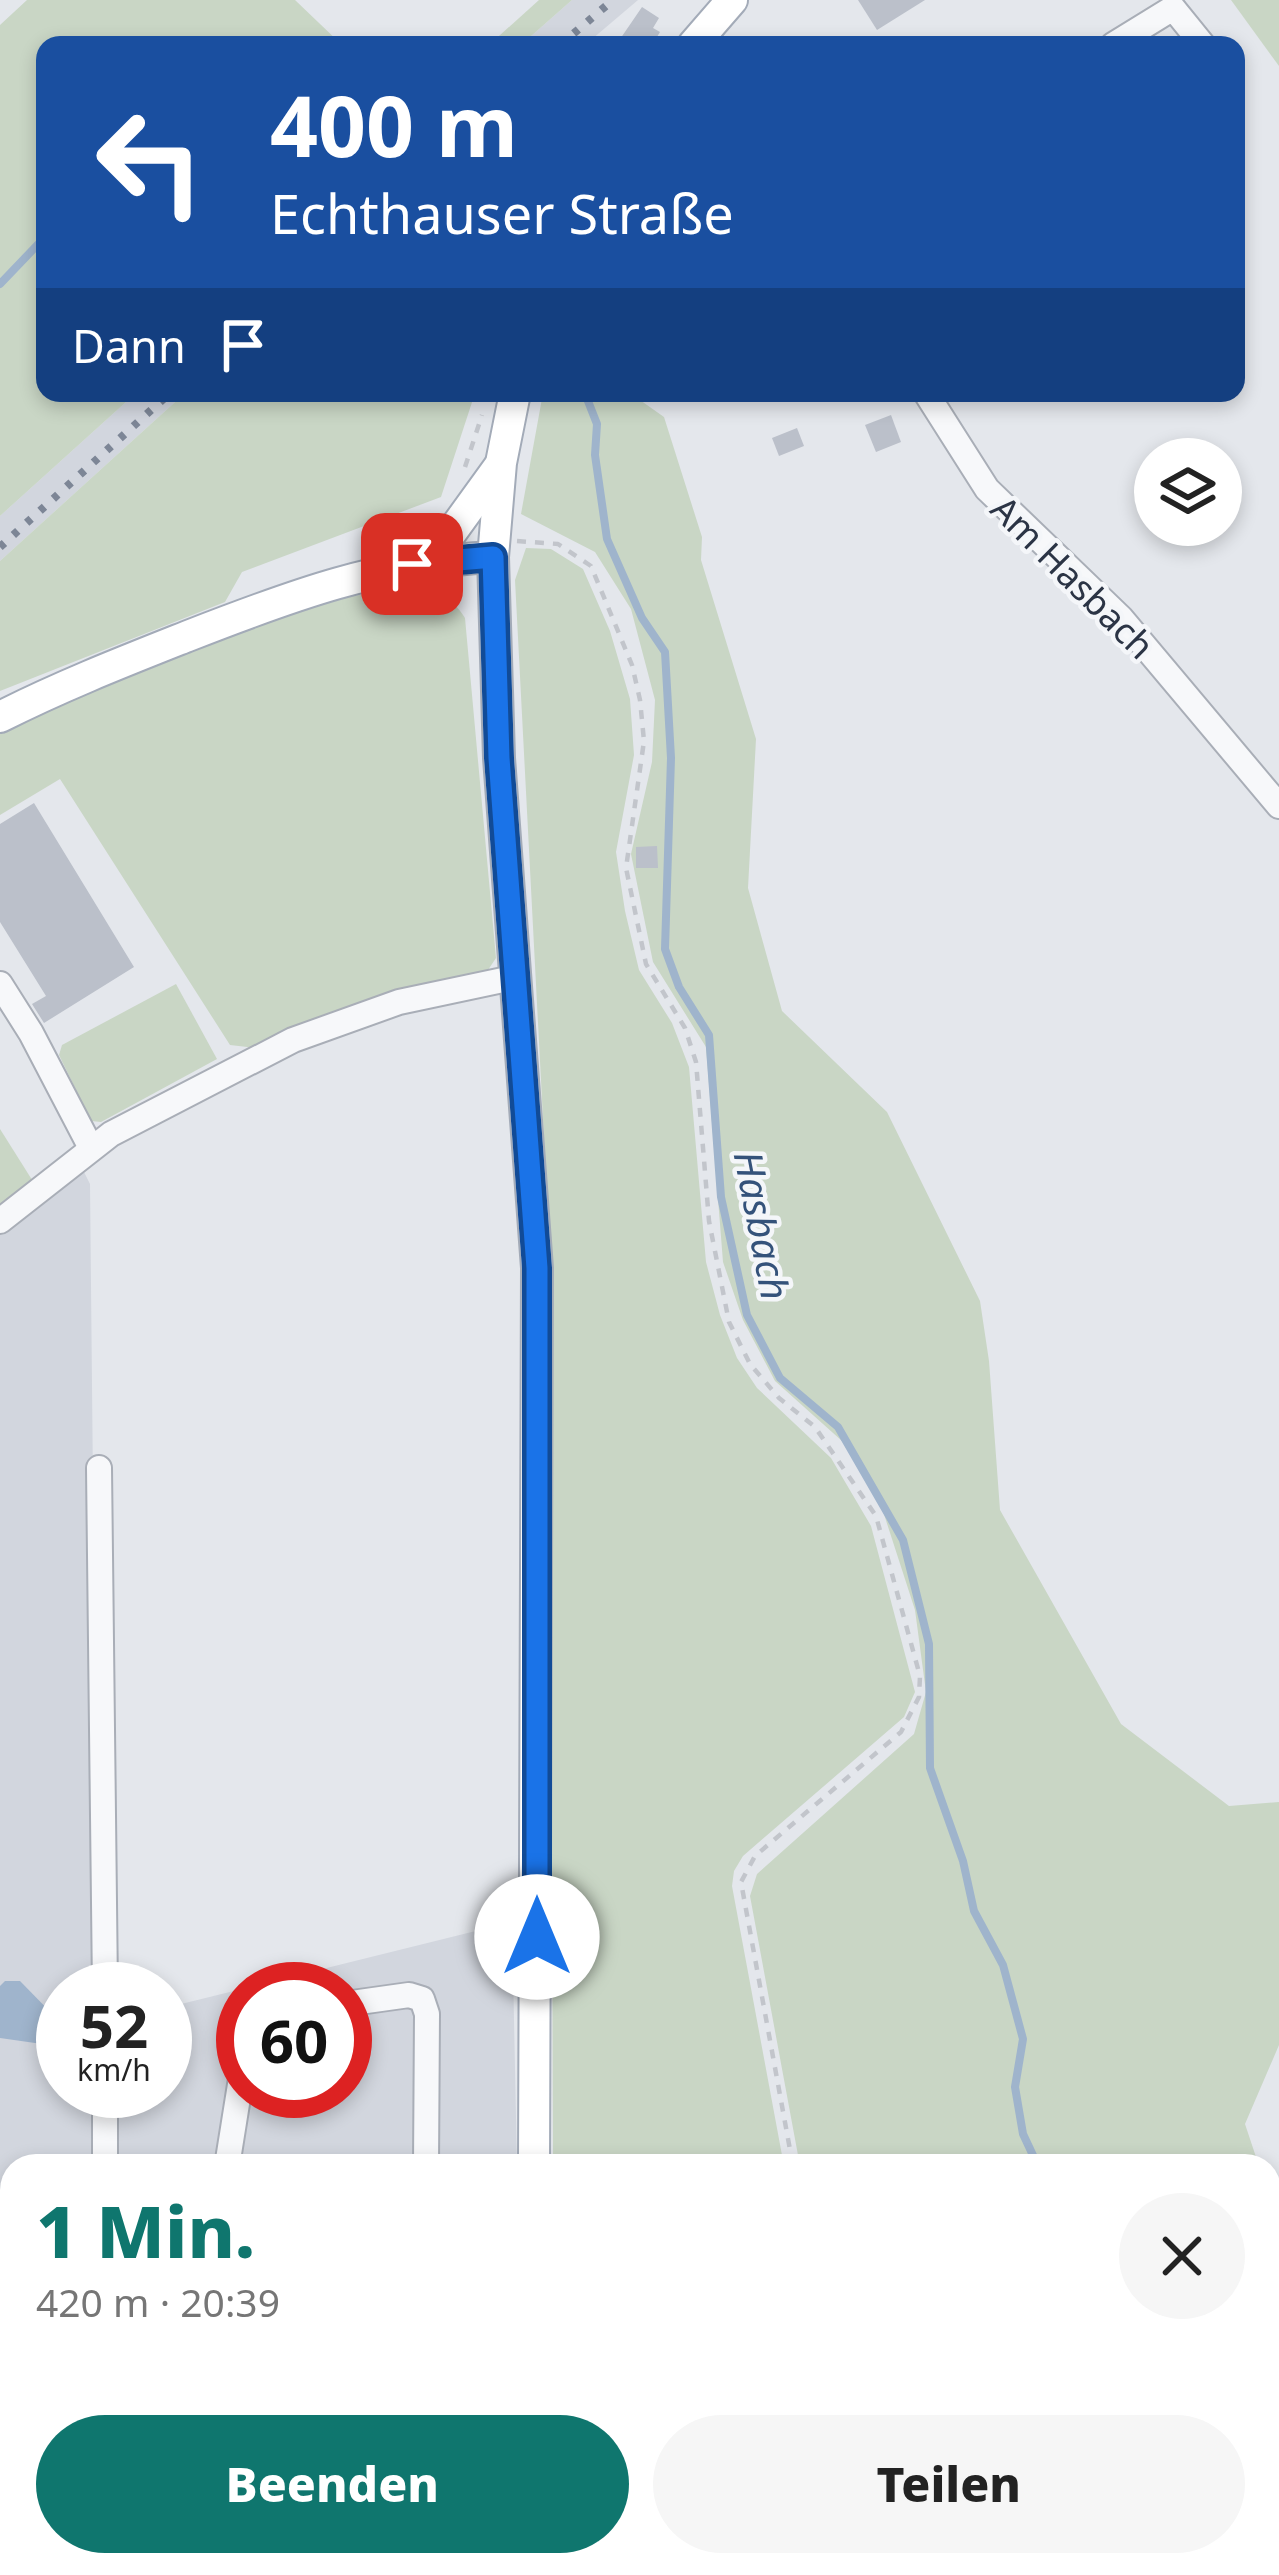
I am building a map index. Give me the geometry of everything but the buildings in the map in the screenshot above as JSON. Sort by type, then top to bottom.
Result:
[{"type":"main road","points":[[701,36],[732,0]]},
{"type":"main road","points":[[513,402],[501,463],[493,557],[499,758],[537,1268],[534,2154]]},
{"type":"main road","points":[[412,564],[451,533],[501,463]]},
{"type":"main road","points":[[0,716],[99,671],[287,598],[412,564],[493,557]]},
{"type":"street","points":[[1128,36],[1173,8],[1196,36]]},
{"type":"street","name":"Am Hasbach","points":[[932,402],[987,489],[1121,618],[1279,806]]},
{"type":"street","points":[[0,1222],[91,1148],[292,1040],[399,1003],[517,977]]},
{"type":"street","points":[[0,984],[91,1148]]},
{"type":"street","points":[[99,1468],[105,1962]]},
{"type":"street","points":[[372,2000],[409,1995],[422,1999],[427,2014],[426,2154]]},
{"type":"street","points":[[105,2154],[106,2118]]},
{"type":"street","points":[[228,2154],[234,2118]]},
{"type":"path","points":[[460,484],[484,411]]},
{"type":"path","points":[[527,542],[558,544],[591,566],[632,664],[644,742],[626,868],[646,964],[685,1028],[696,1062],[709,1221],[729,1322],[750,1364],[815,1427],[876,1516],[920,1676],[919,1697],[901,1732],[755,1856],[741,1882],[791,2154]]},
{"type":"shaded area","points":[[572,0],[638,0],[596,36],[531,36]]},
{"type":"shaded area","points":[[126,402],[175,402],[0,561],[0,516]]},
{"type":"shaded area","points":[[83,1170],[90,1184],[98,1962],[36,1962],[36,2118],[99,2118],[99,2154],[0,2154],[0,1232]]},
{"type":"shaded area","points":[[512,1922],[517,2154],[114,2154],[114,2118],[192,2118],[192,2001],[216,1995],[216,2118],[372,2118],[372,1962],[351,1962]]},
{"type":"green space","points":[[27,0],[295,0],[333,36],[36,36],[36,402],[126,402],[0,516],[0,25]]},
{"type":"green space","points":[[539,0],[572,0],[531,36],[499,36]]},
{"type":"green space","points":[[1231,0],[1279,0],[1279,66]]},
{"type":"green space","points":[[175,402],[472,402],[441,497],[242,572],[225,602],[0,691],[0,561]]},
{"type":"green space","points":[[541,402],[643,402],[664,417],[702,537],[701,560],[756,739],[748,888],[782,1011],[887,1112],[980,1301],[1000,1510],[1121,1724],[1229,1806],[1279,1802],[1279,2045],[1245,2124],[1255,2154],[798,2154],[750,1896],[757,1874],[914,1734],[926,1692],[915,1610],[881,1505],[842,1441],[775,1381],[743,1320],[723,1262],[706,1047],[653,962],[631,854],[652,762],[655,700],[631,609],[595,552],[521,514]]},
{"type":"green space","points":[[526,548],[551,549],[583,569],[610,631],[630,699],[634,755],[616,852],[625,911],[639,970],[672,1023],[689,1067],[706,1262],[720,1315],[737,1358],[757,1388],[831,1458],[871,1526],[915,1692],[904,1717],[743,1856],[734,1871],[732,1886],[782,2154],[553,2154],[550,1254],[515,580]]},
{"type":"green space","points":[[404,590],[446,600],[465,618],[496,958],[484,976],[266,1049],[230,1045],[60,779],[0,815],[0,730],[248,623],[351,596]]},
{"type":"green space","points":[[176,984],[217,1059],[101,1122],[91,1121],[59,1055],[62,1045]]},
{"type":"green space","points":[[0,1129],[34,1183],[0,1211]]},
{"type":"water","points":[[5,1981],[20,1981],[36,1997],[36,2043],[0,2038],[0,1986]]},
{"type":"waterway","name":"Hasbach","points":[[0,284],[36,246]]},
{"type":"waterway","name":"Hasbach","points":[[588,402],[597,424],[595,455],[607,539],[642,618],[665,652],[671,758],[665,949],[679,987],[709,1035],[721,1197],[747,1315],[780,1378],[838,1427],[903,1540],[929,1644],[930,1768],[963,1861],[974,1911],[1003,1965],[1023,2039],[1015,2087],[1023,2134],[1032,2154]]},
{"type":"railway","points":[[571,36],[613,0]]},
{"type":"railway","points":[[0,547],[160,402]]},
{"type":"route","points":[[412,564],[493,557],[499,758],[537,1268],[537,1937]]}]
